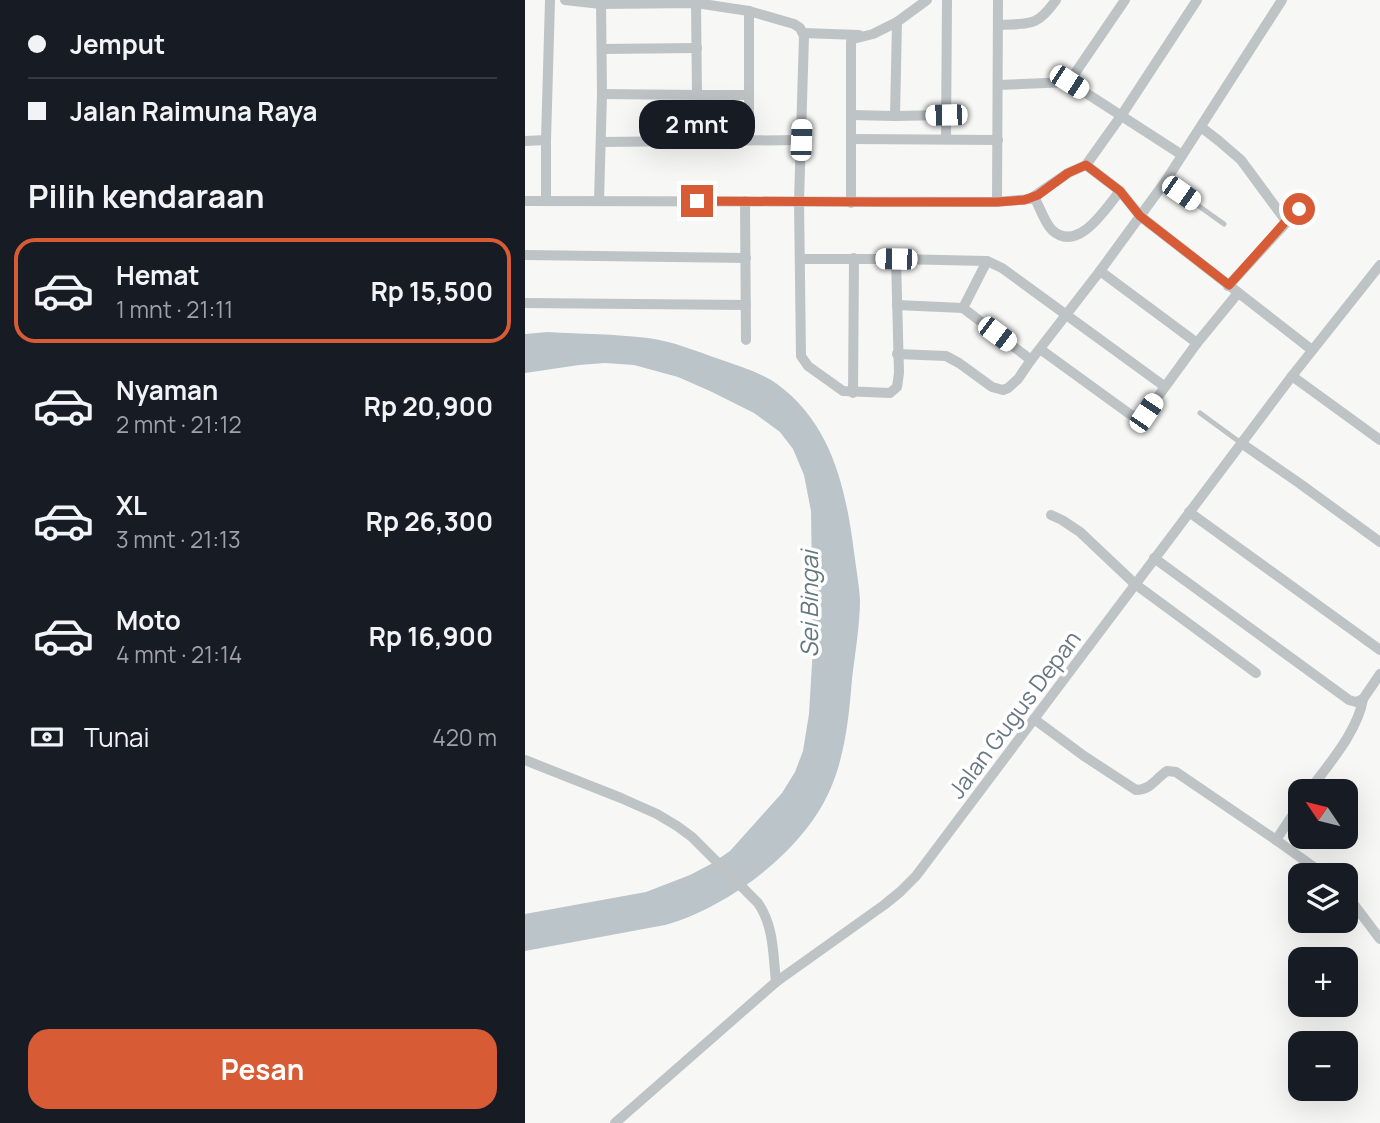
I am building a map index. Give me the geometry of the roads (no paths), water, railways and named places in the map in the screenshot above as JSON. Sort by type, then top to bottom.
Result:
[{"type":"street","points":[[547,201],[550,0]]},
{"type":"street","points":[[565,0],[690,2],[749,11],[794,24],[803,33],[799,201],[801,352],[802,360],[840,390],[853,393],[890,393],[898,382],[896,259]]},
{"type":"street","points":[[851,202],[851,42],[897,22],[927,0]]},
{"type":"street","points":[[946,139],[947,0]]},
{"type":"street","points":[[997,202],[998,0]]},
{"type":"street","points":[[998,25],[1034,23],[1042,18],[1056,0]]},
{"type":"street","points":[[1069,82],[1125,0]]},
{"type":"street","points":[[525,201],[1024,200],[1034,197],[1068,173],[1086,165],[1197,0]]},
{"type":"street","points":[[897,354],[946,356],[992,387],[1003,390],[1018,379],[1165,181],[1282,0]]},
{"type":"street","points":[[599,201],[601,2]]},
{"type":"street","points":[[690,2],[697,47],[697,95]]},
{"type":"street","points":[[749,11],[749,139]]},
{"type":"street","points":[[895,116],[897,22]]},
{"type":"street","points":[[803,33],[866,35]]},
{"type":"street","points":[[602,49],[697,47]]},
{"type":"street","points":[[998,85],[1069,82],[1182,155]]},
{"type":"street","points":[[602,94],[748,95]]},
{"type":"street","points":[[851,116],[946,115]]},
{"type":"street","points":[[1201,127],[1241,160],[1286,221]]},
{"type":"street","points":[[851,139],[997,140]]},
{"type":"street","points":[[525,141],[546,140]]},
{"type":"street","points":[[601,142],[801,140]]},
{"type":"street","points":[[1086,165],[1120,191],[1140,216],[1312,350]]},
{"type":"street","points":[[1034,197],[1049,228],[1067,237],[1083,233],[1120,191]]},
{"type":"street","points":[[745,201],[746,340]]},
{"type":"street","points":[[1229,285],[1286,221],[1299,209],[1308,210]]},
{"type":"street","points":[[525,255],[746,258]]},
{"type":"street","points":[[853,393],[854,258]]},
{"type":"street","points":[[800,259],[987,261],[1002,268],[1164,386]]},
{"type":"street","points":[[963,308],[987,261]]},
{"type":"street","name":"Jalan Gugus Depan","points":[[615,1123],[625,1119],[776,982],[900,892],[930,858],[1241,443],[1380,265]]},
{"type":"street","points":[[1100,271],[1197,342]]},
{"type":"street","points":[[1040,349],[1136,416],[1146,413],[1197,342],[1238,293]]},
{"type":"street","points":[[525,303],[746,305]]},
{"type":"street","points":[[897,305],[963,308],[1031,360]]},
{"type":"street","points":[[1292,376],[1380,440]]},
{"type":"street","points":[[1241,443],[1380,542]]},
{"type":"street","points":[[1189,512],[1380,650]]},
{"type":"street","points":[[1051,515],[1080,532],[1135,584],[1256,673]]},
{"type":"street","points":[[1154,558],[1349,700],[1356,702],[1363,699]]},
{"type":"street","points":[[1317,779],[1345,739],[1361,712],[1363,699],[1380,674]]},
{"type":"street","points":[[1034,719],[1131,788],[1146,789],[1164,773],[1173,771],[1308,863]]},
{"type":"street","points":[[525,760],[657,814],[692,837],[758,902],[772,938],[776,982]]},
{"type":"street","points":[[1276,840],[1288,822]]},
{"type":"street","points":[[1358,910],[1380,939]]},
{"type":"lane","points":[[1165,181],[1224,224]]},
{"type":"lane","points":[[1200,413],[1241,443]]},
{"type":"water label","name":"Sei Bingai","points":[[808,604]]}]
